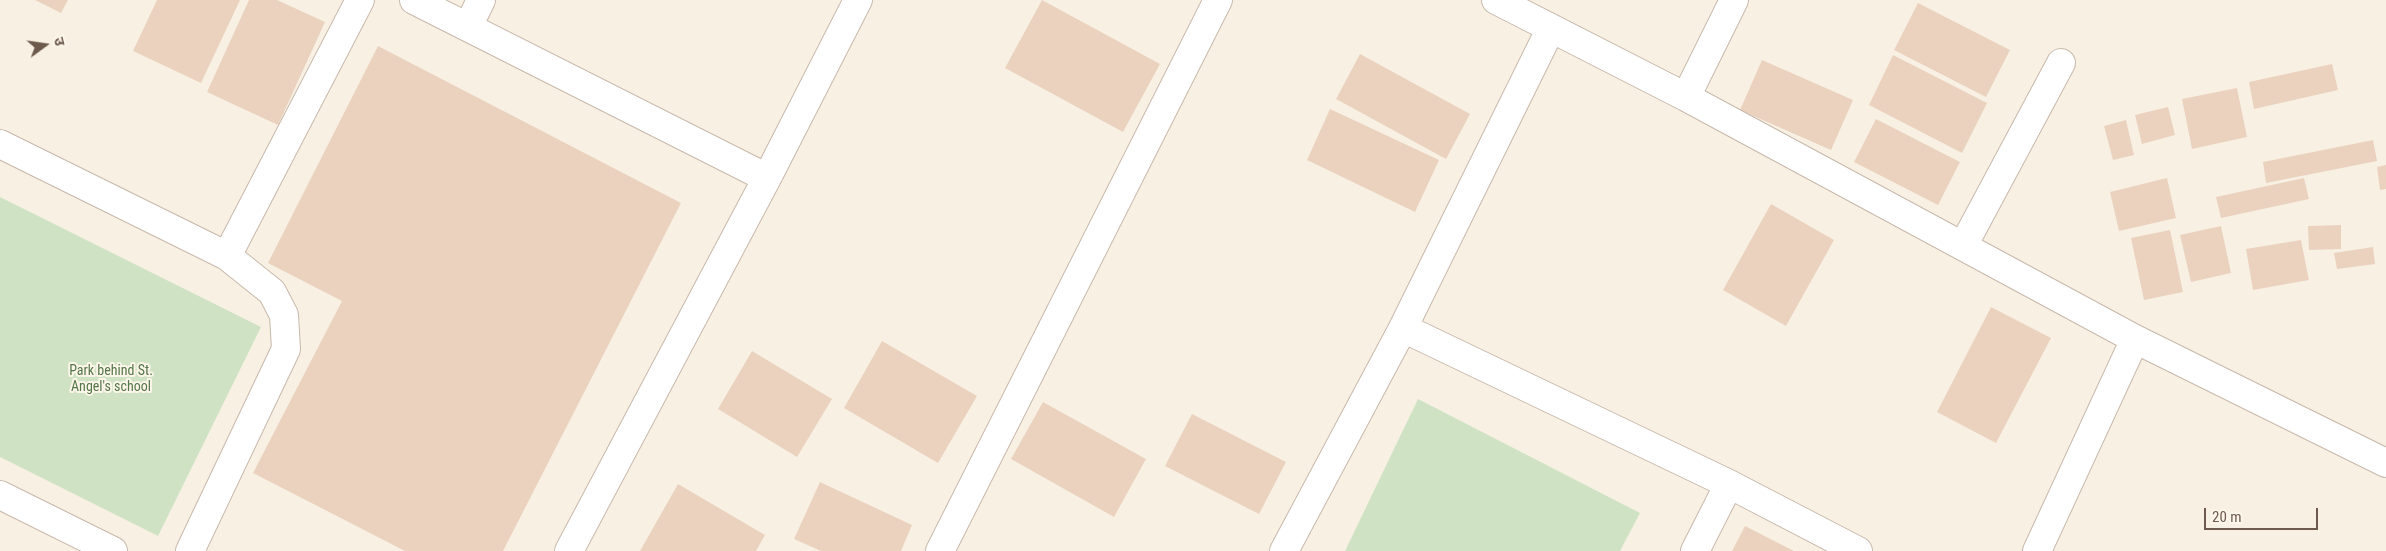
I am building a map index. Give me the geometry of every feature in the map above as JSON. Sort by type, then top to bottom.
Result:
[{"type":"street","points":[[227,256],[360,0]]},
{"type":"street","points":[[414,0],[767,178]]},
{"type":"street","points":[[468,27],[481,0]]},
{"type":"street","points":[[569,551],[767,178],[858,0]]},
{"type":"street","points":[[940,551],[1218,0]]},
{"type":"street","points":[[1496,0],[1686,97],[2135,339],[2386,463]]},
{"type":"street","points":[[1686,97],[1734,0]]},
{"type":"street","points":[[1284,551],[1402,328],[1551,28]]},
{"type":"street","points":[[1963,246],[2061,63]]},
{"type":"street","points":[[0,144],[227,256],[272,292],[284,315],[286,349],[190,551]]},
{"type":"street","points":[[1402,328],[1729,484],[1858,551]]},
{"type":"street","points":[[2037,551],[2135,339]]},
{"type":"street","points":[[1695,551],[1729,484]]},
{"type":"street","points":[[0,495],[114,551]]},
{"type":"green space","name":"Park behind St. Angel's school","points":[[0,197],[261,327],[158,536],[0,457]]},
{"type":"green space","points":[[1418,399],[1640,513],[1620,551],[1345,551]]},
{"type":"building","points":[[35,0],[68,0],[61,13]]},
{"type":"building","points":[[157,0],[240,0],[201,83],[133,51]]},
{"type":"building","points":[[249,0],[277,0],[325,22],[278,125],[207,92]]},
{"type":"building","points":[[1042,0],[1160,64],[1123,132],[1005,68]]},
{"type":"building","points":[[1918,3],[2010,50],[1986,97],[1894,50]]},
{"type":"building","points":[[378,46],[681,203],[503,551],[405,551],[253,473],[342,301],[268,263]]},
{"type":"building","points":[[1360,54],[1470,114],[1446,159],[1336,99]]},
{"type":"building","points":[[1893,55],[1987,103],[1962,153],[1869,105]]},
{"type":"building","points":[[1762,60],[1853,100],[1831,150],[1740,110]]},
{"type":"building","points":[[2332,64],[2338,90],[2254,109],[2249,82]]},
{"type":"building","points":[[2237,88],[2247,137],[2192,149],[2182,99]]},
{"type":"building","points":[[2168,107],[2175,135],[2142,144],[2135,115]]},
{"type":"building","points":[[1330,109],[1439,160],[1415,212],[1307,160]]},
{"type":"building","points":[[1876,119],[1960,162],[1938,205],[1854,162]]},
{"type":"building","points":[[2126,120],[2134,155],[2113,160],[2104,126]]},
{"type":"building","points":[[2373,140],[2377,161],[2266,183],[2263,162]]},
{"type":"building","points":[[2386,165],[2386,189],[2380,190],[2377,167]]},
{"type":"building","points":[[2167,178],[2176,218],[2119,231],[2110,192]]},
{"type":"building","points":[[2304,178],[2309,199],[2221,218],[2216,197]]},
{"type":"building","points":[[1771,204],[1834,240],[1786,326],[1723,290]]},
{"type":"building","points":[[2341,225],[2341,249],[2309,250],[2308,226]]},
{"type":"building","points":[[2221,226],[2231,273],[2191,282],[2180,235]]},
{"type":"building","points":[[2170,230],[2183,292],[2144,300],[2131,238]]},
{"type":"building","points":[[2301,240],[2309,280],[2253,290],[2246,249]]},
{"type":"building","points":[[2373,247],[2375,264],[2337,269],[2334,253]]},
{"type":"building","points":[[1991,307],[2051,338],[1996,443],[1937,412]]},
{"type":"building","points":[[882,341],[977,396],[938,463],[844,408]]},
{"type":"building","points":[[752,351],[832,399],[797,457],[718,409]]},
{"type":"building","points":[[1043,402],[1146,459],[1114,517],[1011,459]]},
{"type":"building","points":[[1192,414],[1286,462],[1259,514],[1165,466]]},
{"type":"building","points":[[820,482],[912,525],[901,551],[821,551],[794,539]]},
{"type":"building","points":[[678,484],[765,535],[756,551],[640,551]]},
{"type":"building","points":[[1745,526],[1794,551],[1732,551]]}]
